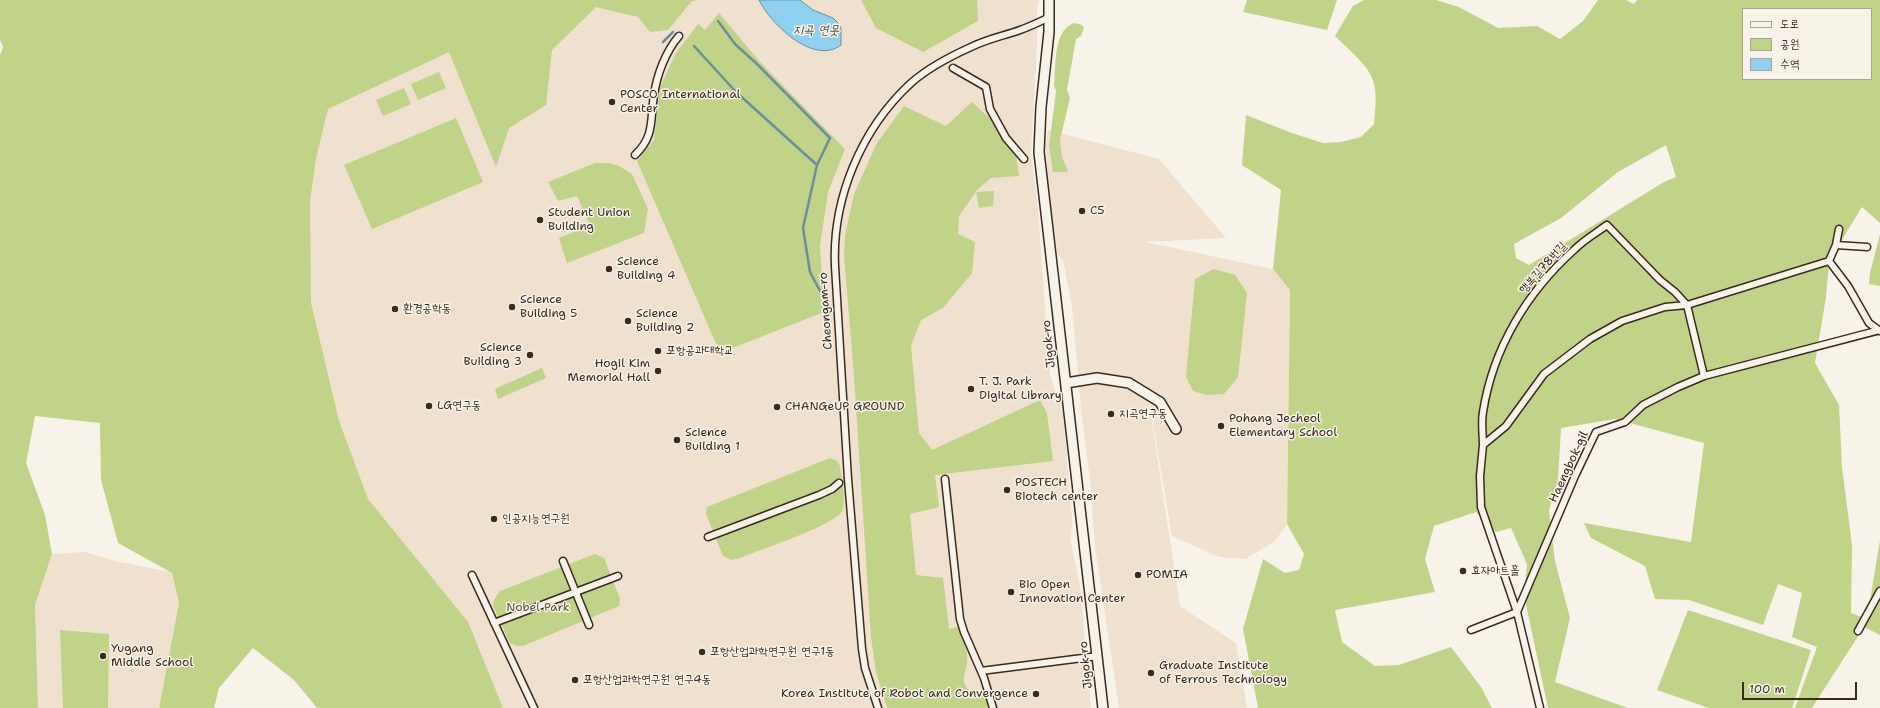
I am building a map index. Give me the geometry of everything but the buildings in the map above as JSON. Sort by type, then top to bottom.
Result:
[{"type":"street","name":"Jigok-ro","points":[[1049,0],[1049,32],[1041,107],[1039,152],[1066,383],[1077,493],[1098,656],[1103,708]]},
{"type":"street","name":"Cheongam-ro","points":[[878,708],[862,649],[853,540],[834,266],[834,243],[840,208],[851,172],[866,140],[888,108],[913,82],[933,68],[970,47],[1048,18]]},
{"type":"street","points":[[635,155],[647,141],[657,82],[671,45],[680,36]]},
{"type":"street","points":[[953,68],[986,87],[990,109],[1006,138],[1024,159]]},
{"type":"street","name":"행복길78번길","points":[[1517,612],[1481,507],[1480,476],[1483,445],[1483,413],[1495,363],[1511,328],[1534,291],[1554,269],[1576,248],[1607,225],[1660,280],[1688,305]]},
{"type":"street","points":[[1483,445],[1506,426],[1544,374],[1590,339],[1622,321],[1665,307],[1688,305],[1829,261],[1836,245],[1839,229]]},
{"type":"street","points":[[1836,245],[1867,246]]},
{"type":"street","points":[[1829,261],[1848,286],[1869,323],[1880,331]]},
{"type":"street","points":[[1688,305],[1704,376]]},
{"type":"street","name":"Haengbok-gil","points":[[1517,612],[1575,476],[1596,432],[1625,422],[1643,405],[1678,387],[1704,376],[1880,331]]},
{"type":"street","points":[[1066,383],[1097,378],[1129,383],[1160,402],[1176,429]]},
{"type":"street","points":[[945,479],[960,619],[981,671],[993,708]]},
{"type":"street","points":[[708,537],[819,495],[832,489],[839,483]]},
{"type":"street","points":[[563,561],[589,625]]},
{"type":"street","points":[[472,575],[534,708]]},
{"type":"street","points":[[494,623],[618,576]]},
{"type":"street","points":[[1858,631],[1880,591]]},
{"type":"street","points":[[1471,630],[1517,612],[1540,708]]},
{"type":"street","points":[[981,671],[1098,656]]},
{"type":"shaded area","name":"포항공과대학교","points":[[417,0],[1039,0],[1037,9],[1037,48],[1031,152],[1038,210],[1050,374],[1063,414],[1072,519],[1071,542],[1081,592],[1091,708],[448,708],[287,486],[234,139]]},
{"type":"shaded area","points":[[1048,130],[1159,159],[1226,238],[1145,242],[1273,269],[1290,290],[1287,524],[1274,542],[1245,559],[1219,557],[1172,536],[1144,370],[1180,606],[1236,643],[1247,708],[1119,708],[1095,547],[1090,480],[1081,409],[1072,306],[1063,260],[1058,255],[1049,198],[1046,146]]},
{"type":"shaded area","name":"Yugang Middle School","points":[[85,552],[115,561],[172,572],[179,603],[159,708],[38,708],[35,605],[52,554]]},
{"type":"green space","points":[[0,0],[696,0],[691,2],[668,30],[650,32],[638,17],[596,7],[552,50],[546,105],[509,128],[496,167],[449,52],[328,109],[316,158],[310,202],[311,303],[339,421],[368,499],[468,622],[503,708],[317,708],[294,680],[253,648],[219,688],[214,708],[159,708],[179,603],[172,573],[118,543],[101,480],[100,423],[35,416],[26,463],[45,515],[52,554],[35,605],[38,708],[0,708],[0,55],[3,47],[0,40]]},
{"type":"green space","points":[[861,0],[977,0],[978,21],[923,52],[876,28]]},
{"type":"green space","points":[[1247,0],[1337,0],[1327,30],[1243,12]]},
{"type":"green space","points":[[1364,0],[1436,0],[1459,7],[1498,28],[1537,26],[1560,39],[1583,21],[1598,0],[1626,0],[1634,4],[1637,0],[1880,0],[1880,223],[1862,207],[1829,261],[1826,297],[1815,363],[1839,405],[1842,467],[1852,545],[1851,613],[1867,619],[1880,540],[1880,635],[1864,627],[1812,708],[1795,708],[1817,647],[1792,637],[1802,593],[1778,584],[1763,625],[1689,600],[1655,599],[1645,566],[1591,538],[1584,523],[1691,542],[1704,443],[1615,419],[1561,428],[1558,480],[1549,510],[1555,561],[1570,618],[1555,682],[1628,708],[1548,708],[1524,595],[1527,564],[1511,528],[1496,532],[1476,512],[1434,526],[1425,559],[1435,592],[1335,610],[1342,642],[1375,666],[1399,665],[1451,647],[1481,687],[1492,708],[1258,708],[1243,629],[1263,559],[1285,573],[1299,570],[1304,554],[1287,524],[1290,290],[1273,269],[1281,190],[1242,165],[1246,115],[1323,143],[1341,142],[1361,137],[1374,124],[1376,95],[1374,83],[1366,67],[1335,36],[1353,6]],"holes":[[[1666,145],[1676,177],[1664,182],[1529,265],[1516,258],[1514,244],[1561,218],[1618,172]]]},
{"type":"green space","points":[[719,13],[760,62],[845,149],[828,192],[820,246],[824,312],[720,353],[637,161],[654,140],[660,87],[676,53],[698,24],[705,30]]},
{"type":"green space","points":[[1074,23],[1082,25],[1084,28],[1081,36],[1076,39],[1067,90],[1070,98],[1060,140],[1062,157],[1068,172],[1053,172],[1049,146],[1056,91],[1054,85],[1057,50],[1062,33],[1067,27]]},
{"type":"green space","points":[[439,72],[446,88],[418,100],[411,84]]},
{"type":"green space","points":[[404,88],[411,104],[383,116],[376,100]]},
{"type":"green space","points":[[972,102],[1014,141],[1019,176],[991,178],[977,190],[959,216],[958,234],[975,242],[972,273],[943,308],[921,320],[911,346],[919,433],[932,450],[1040,400],[1047,413],[1053,461],[935,475],[939,507],[910,514],[916,575],[943,578],[949,629],[958,627],[965,644],[967,661],[964,681],[969,691],[976,697],[985,695],[988,708],[887,708],[876,672],[871,637],[854,376],[844,255],[845,235],[854,194],[877,143],[904,106],[946,126]]},
{"type":"green space","points":[[456,118],[483,182],[372,229],[344,165]]},
{"type":"green space","points":[[595,163],[608,163],[619,166],[632,174],[648,209],[644,233],[567,263],[559,238],[590,225],[577,196],[558,201],[548,182]]},
{"type":"green space","points":[[994,191],[993,206],[979,208],[976,192]]},
{"type":"green space","points":[[1880,234],[1880,286],[1869,284],[1870,273]]},
{"type":"green space","points":[[1214,269],[1235,275],[1247,293],[1238,377],[1224,394],[1207,395],[1193,391],[1186,377],[1195,279]]},
{"type":"green space","points":[[542,368],[546,378],[498,399],[495,389]]},
{"type":"green space","points":[[830,458],[837,461],[840,466],[843,488],[844,501],[842,511],[836,517],[825,524],[795,537],[740,558],[731,560],[723,556],[706,514],[707,507]]},
{"type":"green space","name":"Nobel Park","points":[[595,554],[604,558],[620,599],[619,606],[523,646],[517,646],[510,643],[493,606],[494,600],[500,591]]},
{"type":"green space","points":[[1688,610],[1811,650],[1792,708],[1709,708],[1657,690]]},
{"type":"green space","points":[[60,630],[109,634],[108,708],[63,708]]},
{"type":"water","name":"지곡 연못","points":[[759,0],[800,0],[813,10],[833,18],[839,24],[841,29],[841,45],[830,50],[818,50],[806,46],[782,30]]},
{"type":"waterway","points":[[718,21],[735,44],[757,64],[830,138],[817,165],[803,228],[810,272],[820,291]]},
{"type":"waterway","points":[[663,42],[673,32]]},
{"type":"waterway","points":[[694,46],[736,92],[817,165]]},
{"type":"place","name":"POSCO International Center","points":[[612,102]]},
{"type":"place","name":"C5","points":[[1082,211]]},
{"type":"place","name":"Student Union Building","points":[[540,220]]},
{"type":"place","name":"Science Building 4","points":[[609,269]]},
{"type":"place","name":"Science Building 5","points":[[512,307]]},
{"type":"place","name":"환경공학동","points":[[395,309]]},
{"type":"place","name":"Science Building 2","points":[[628,321]]},
{"type":"place","name":"포항공과대학교","points":[[658,351]]},
{"type":"place","name":"Science Building 3","points":[[530,355]]},
{"type":"place","name":"Hogil Kim Memorial Hall","points":[[658,371]]},
{"type":"place","name":"T. J. Park Digital Library","points":[[971,389]]},
{"type":"place","name":"LG연구동","points":[[429,406]]},
{"type":"place","name":"CHANGeUP GROUND","points":[[777,407]]},
{"type":"place","name":"지곡연구동","points":[[1111,414]]},
{"type":"place","name":"Pohang Jecheol Elementary School","points":[[1221,426]]},
{"type":"place","name":"Science Building 1","points":[[677,440]]},
{"type":"place","name":"POSTECH Biotech center","points":[[1007,490]]},
{"type":"place","name":"인공지능연구원","points":[[494,519]]},
{"type":"place","name":"효자아트홀","points":[[1463,571]]},
{"type":"place","name":"POMIA","points":[[1138,575]]},
{"type":"place","name":"Bio Open Innovation Center","points":[[1011,592]]},
{"type":"place","name":"포항산업과학연구원 연구1동","points":[[702,652]]},
{"type":"place","name":"Yugang Middle School","points":[[103,656]]},
{"type":"place","name":"Graduate Institute of Ferrous Technology","points":[[1151,673]]},
{"type":"place","name":"포항산업과학연구원 연구4동","points":[[575,680]]},
{"type":"place","name":"Korea Institute of Robot and Convergence","points":[[1036,694]]}]
